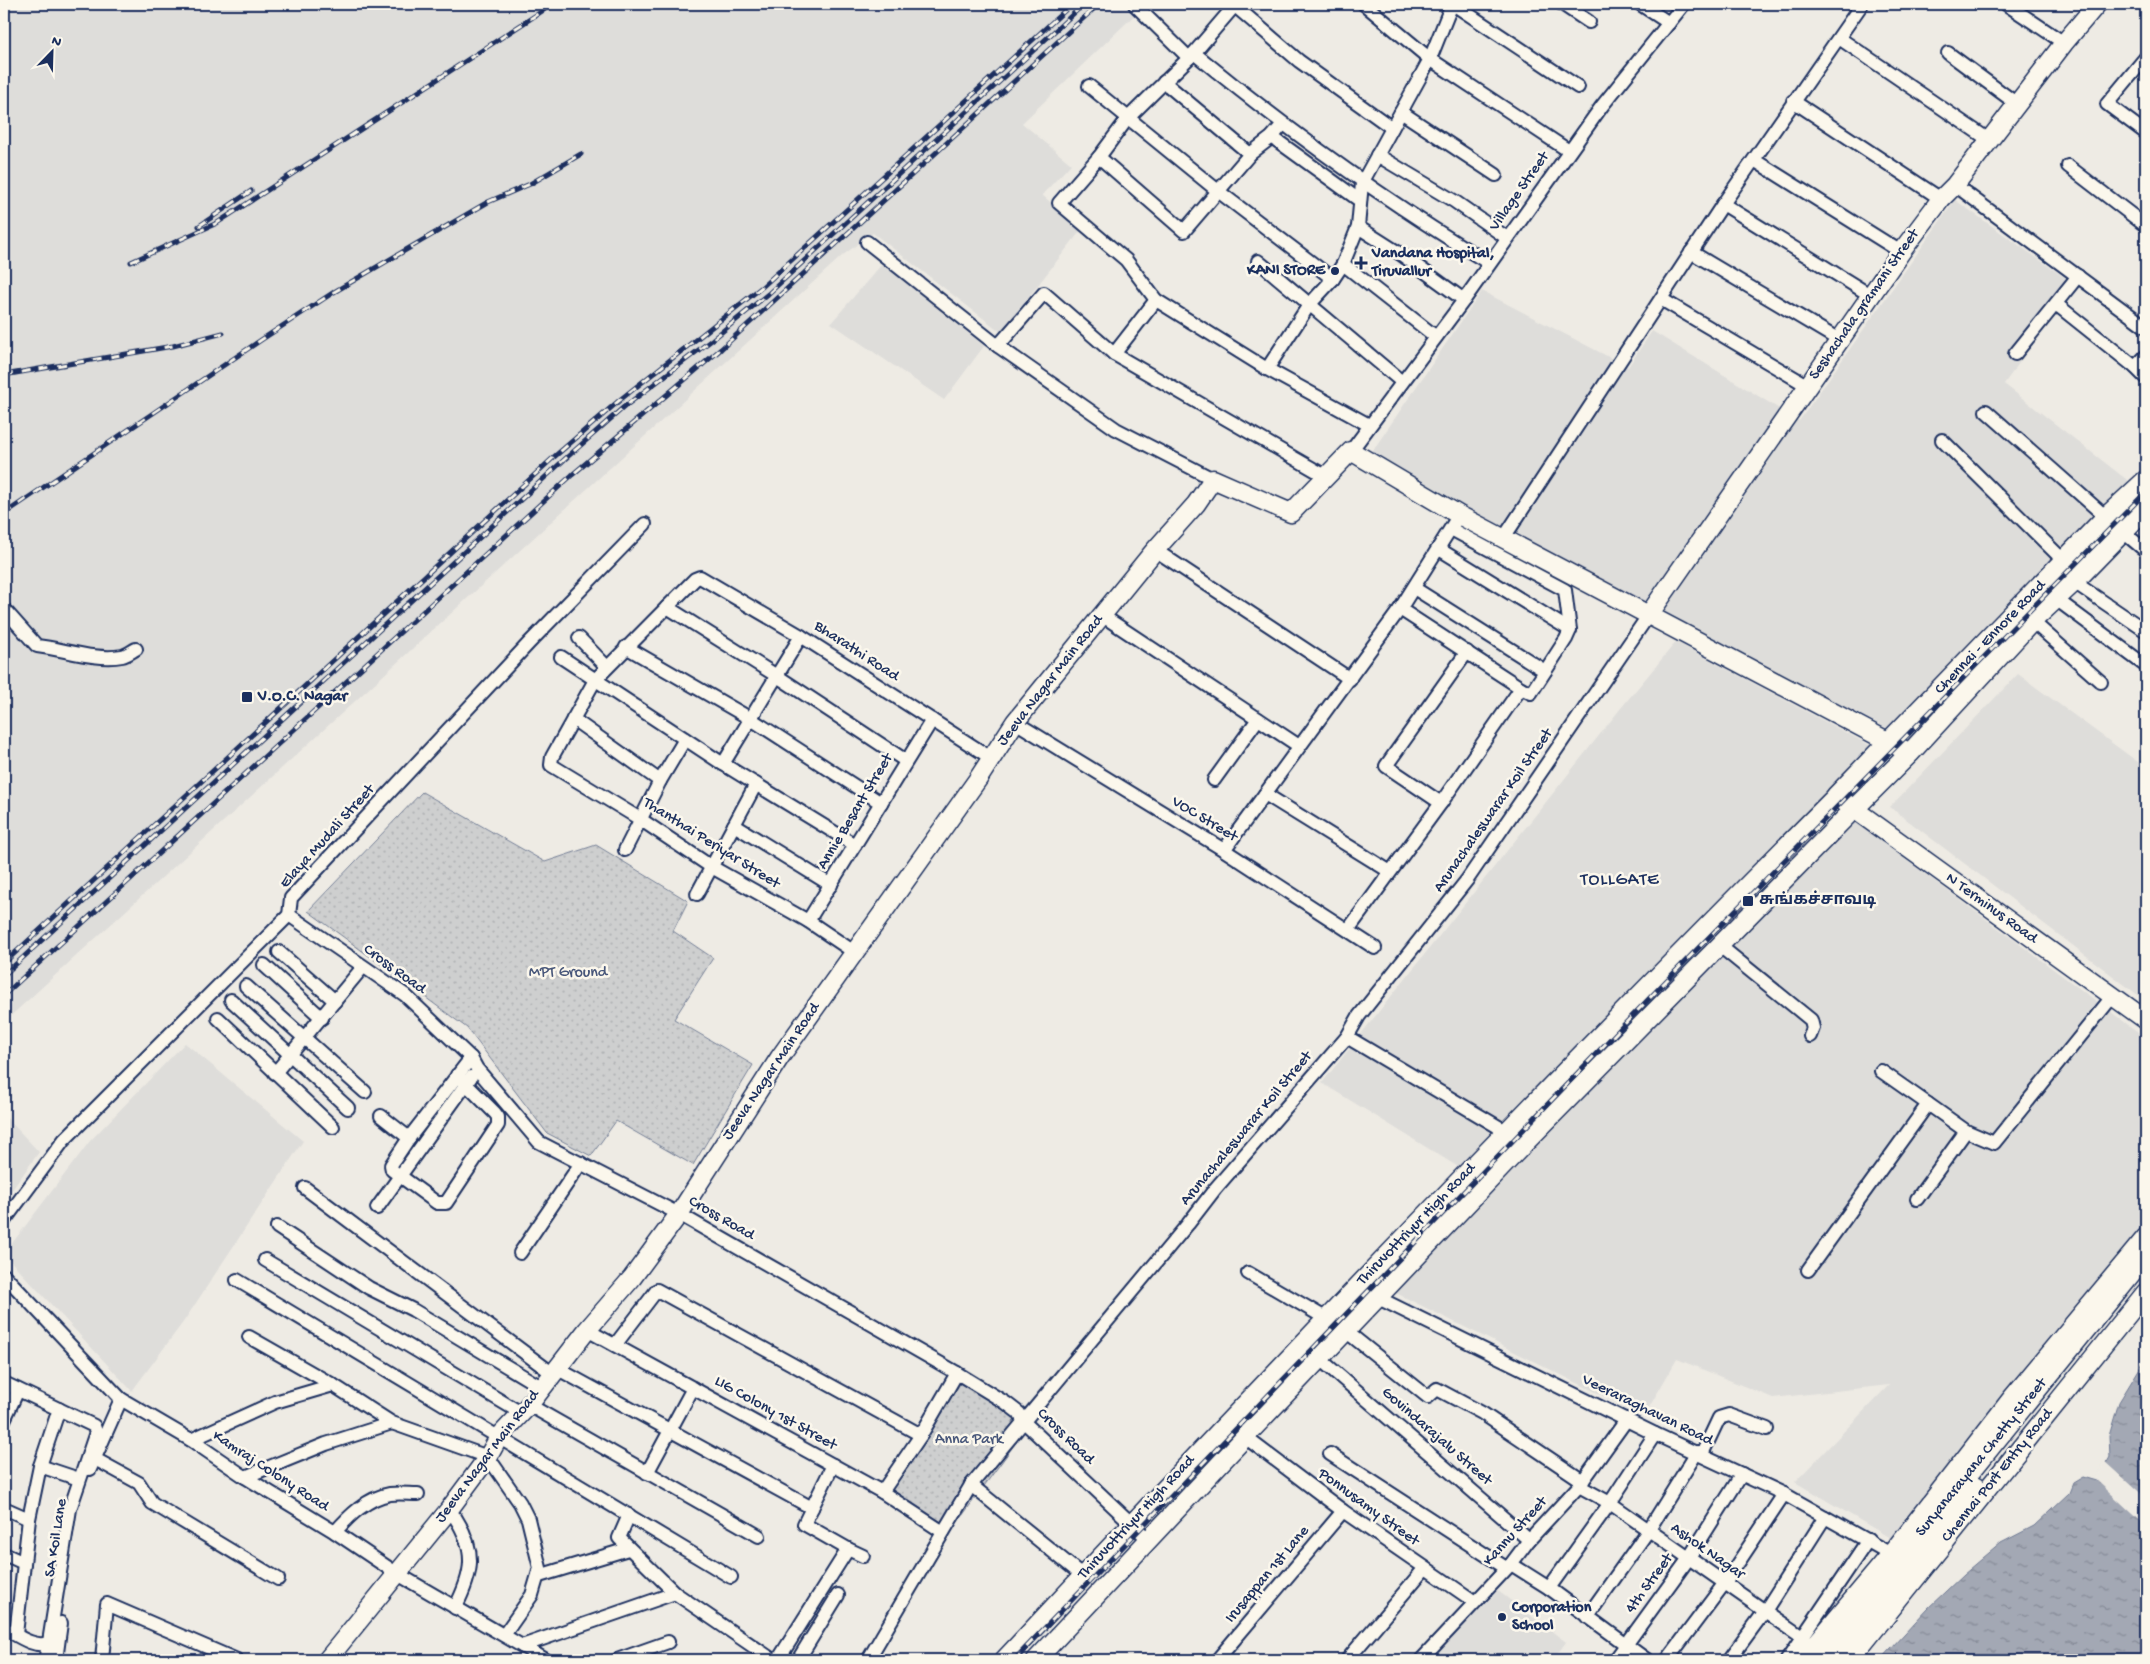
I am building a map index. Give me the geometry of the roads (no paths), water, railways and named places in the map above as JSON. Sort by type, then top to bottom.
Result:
[{"type":"main road","name":"Chennai - Ennore Road","points":[[1836,796],[2106,517],[2146,480]]},
{"type":"main road","name":"Chennai - Ennore Road","points":[[1854,809],[2032,621],[2074,582],[2146,508]]},
{"type":"main road","name":"Suryanarayana Chetty Street","points":[[1811,1648],[1896,1557],[2146,1255]]},
{"type":"main road","name":"Suryanarayana Chetty Street","points":[[1836,1660],[1912,1567],[2031,1414],[2146,1274]]},
{"type":"street","points":[[1364,4],[1430,59],[1569,151]]},
{"type":"street","points":[[1267,369],[1309,305],[1334,279],[1343,264],[1358,227],[1362,183],[1430,59],[1452,4],[1578,87]]},
{"type":"street","points":[[1562,4],[1589,22]]},
{"type":"street","points":[[1640,4],[1668,23]]},
{"type":"street","name":"Village Street","points":[[1351,451],[1464,300],[1602,106],[1684,4]]},
{"type":"street","points":[[1503,539],[1723,204],[1862,4]]},
{"type":"street","points":[[2006,4],[2064,43]]},
{"type":"street","name":"Seshachala gramani Street","points":[[1648,616],[1901,252],[2064,43],[2097,4]]},
{"type":"street","points":[[1135,5],[1192,55],[1362,183],[1431,229],[1489,263]]},
{"type":"street","points":[[1369,425],[1267,369],[1156,300],[1126,260],[1059,203],[1099,158],[1128,118],[1192,55],[1235,5],[1299,61],[1392,128]]},
{"type":"street","points":[[1839,38],[1989,140]]},
{"type":"street","points":[[1948,53],[2017,104]]},
{"type":"street","points":[[2146,57],[2107,104],[2146,133]]},
{"type":"street","points":[[1164,82],[1250,154]]},
{"type":"street","points":[[1090,86],[1218,191],[1334,279]]},
{"type":"street","points":[[1793,101],[1941,199]]},
{"type":"street","points":[[1401,112],[1496,175]]},
{"type":"street","points":[[1099,158],[1184,231],[1250,154],[1272,137],[1283,124]]},
{"type":"street","points":[[1272,137],[1360,200]]},
{"type":"street","points":[[1378,155],[1454,202],[1507,238]]},
{"type":"street","points":[[1754,160],[1901,252]]},
{"type":"street","points":[[2068,166],[2146,226]]},
{"type":"street","points":[[1954,184],[2146,327]]},
{"type":"street","points":[[1723,204],[1870,295]]},
{"type":"street","points":[[1358,227],[1464,300]]},
{"type":"street","points":[[867,242],[998,346],[1116,429],[1213,478],[1291,513],[1351,451],[1455,522],[1565,590],[1570,630],[1531,693],[1400,610]]},
{"type":"street","points":[[1691,252],[1839,340]]},
{"type":"street","points":[[1258,261],[1402,382]]},
{"type":"street","points":[[1343,264],[1436,336]]},
{"type":"street","points":[[2016,354],[2078,276]]},
{"type":"street","points":[[998,346],[1044,293],[1114,354],[1327,477]]},
{"type":"street","points":[[1661,299],[1808,386]]},
{"type":"street","points":[[1114,354],[1156,300]]},
{"type":"street","points":[[2056,304],[2135,367],[2146,378]]},
{"type":"street","points":[[2135,367],[2146,356]]},
{"type":"street","points":[[1986,411],[2106,517]]},
{"type":"street","points":[[1942,440],[2064,562]]},
{"type":"street","name":"Jeeva Nagar Main Road","points":[[327,1660],[448,1511],[488,1457],[499,1437],[525,1409],[587,1330],[632,1278],[680,1214],[780,1057],[1015,722],[1155,550],[1196,504],[1213,478]]},
{"type":"street","points":[[1455,522],[1503,539],[1910,752]]},
{"type":"street","points":[[1224,850],[1400,610],[1455,522]]},
{"type":"street","name":"Elaya Mudali Street","points":[[4,1221],[64,1140],[289,915],[291,898],[522,651],[644,524]]},
{"type":"street","points":[[2122,532],[2146,551]]},
{"type":"street","points":[[1439,549],[1570,630]]},
{"type":"street","points":[[1155,550],[1350,679]]},
{"type":"street","name":"Bharathi Road","points":[[667,607],[695,579],[700,577],[801,636],[991,758]]},
{"type":"street","points":[[2074,582],[2146,631]]},
{"type":"street","points":[[1414,588],[1546,671]]},
{"type":"street","points":[[2056,599],[2146,666]]},
{"type":"street","points":[[660,781],[572,719],[594,680],[667,607],[777,676],[906,761]]},
{"type":"street","points":[[4,609],[37,646],[94,657],[123,656],[136,649]]},
{"type":"street","points":[[1103,616],[1299,746]]},
{"type":"street","name":"Arunachaleswarar Koil Street","points":[[868,1660],[972,1485],[1215,1189],[1347,1037],[1359,1016],[1466,880],[1648,616]]},
{"type":"street","points":[[2032,621],[2101,682]]},
{"type":"street","points":[[723,764],[801,636]]},
{"type":"street","points":[[579,638],[607,666]]},
{"type":"street","points":[[626,646],[751,719],[881,803]]},
{"type":"street","points":[[1441,803],[1386,766],[1467,652]]},
{"type":"street","points":[[561,657],[723,764],[855,845]]},
{"type":"street","points":[[1348,930],[1389,871],[1441,803],[1521,688]]},
{"type":"street","name":"Thanthai Periyar Street","points":[[572,719],[552,757],[551,765],[640,819],[710,866],[808,921],[854,952]]},
{"type":"street","points":[[1214,780],[1258,719]]},
{"type":"street","name":"Annie Besant Street","points":[[808,921],[932,720]]},
{"type":"street","name":"VOC Street","points":[[1015,722],[1224,850],[1375,948]]},
{"type":"street","points":[[626,850],[660,781],[685,739]]},
{"type":"street","points":[[697,894],[710,866],[756,784]]},
{"type":"street","points":[[1265,794],[1389,871]]},
{"type":"street","name":"N Terminus Road","points":[[1836,796],[2146,1020]]},
{"type":"street","name":"Thiruvottriyur High Road","points":[[1004,1660],[1356,1287],[1654,979],[1836,796]]},
{"type":"street","name":"Thiruvottriyur High Road","points":[[1036,1660],[1245,1436],[1525,1143],[1854,809]]},
{"type":"street","points":[[734,825],[831,885]]},
{"type":"street","name":"Cross Road","points":[[289,915],[363,967],[406,994],[471,1058],[477,1069],[539,1142],[680,1214],[957,1373],[1013,1408],[1019,1413],[1024,1422],[1149,1540]]},
{"type":"street","points":[[1720,946],[1811,1020],[1813,1028],[1810,1036]]},
{"type":"street","points":[[279,952],[335,1002]]},
{"type":"street","points":[[264,965],[322,1018]]},
{"type":"street","points":[[275,1073],[363,967]]},
{"type":"street","points":[[246,986],[304,1040],[365,1092]]},
{"type":"street","points":[[1881,1071],[1966,1131],[1994,1143],[2112,997]]},
{"type":"street","points":[[231,1000],[348,1108]]},
{"type":"street","points":[[218,1018],[333,1127]]},
{"type":"street","points":[[1347,1037],[1507,1132]]},
{"type":"street","points":[[377,1208],[401,1175],[461,1080],[471,1058]]},
{"type":"street","points":[[461,1080],[495,1113],[498,1117],[498,1125],[446,1203],[437,1203],[392,1170],[391,1165],[408,1138],[461,1080],[477,1069]]},
{"type":"street","points":[[1808,1270],[1928,1104]]},
{"type":"street","points":[[381,1116],[408,1138]]},
{"type":"street","points":[[1917,1198],[1966,1131]]},
{"type":"street","points":[[520,1253],[581,1163]]},
{"type":"street","points":[[306,1188],[555,1371],[670,1430],[812,1508]]},
{"type":"street","points":[[277,1227],[369,1288],[413,1310],[541,1387]]},
{"type":"street","points":[[1896,1557],[2012,1398],[2146,1237]]},
{"type":"street","points":[[265,1260],[525,1409],[647,1473],[759,1536]]},
{"type":"street","points":[[1248,1273],[1327,1318]]},
{"type":"street","name":"Kamraj Colony Road","points":[[4,1275],[121,1398],[191,1440],[245,1477],[335,1532],[396,1573],[546,1660]]},
{"type":"street","points":[[237,1280],[732,1577]]},
{"type":"street","name":"Veeraraghavan Road","points":[[1356,1287],[1655,1434],[1700,1453],[1784,1494],[1896,1557]]},
{"type":"street","points":[[614,1345],[657,1290],[920,1435]]},
{"type":"street","name":"Chennai Port Entry Road","points":[[1850,1660],[2146,1292]]},
{"type":"street","name":"LIG Colony 1st Street","points":[[587,1330],[882,1492],[943,1532]]},
{"type":"street","name":"Ashok Nagar","points":[[1346,1332],[1428,1397],[1437,1389],[1482,1413],[1724,1584],[1765,1610],[1811,1648]]},
{"type":"street","points":[[249,1337],[333,1385],[392,1423],[488,1457],[520,1503],[528,1519],[540,1568],[532,1595],[504,1635]]},
{"type":"street","name":"Govindarajalu Street","points":[[1320,1359],[1529,1540]]},
{"type":"street","points":[[882,1492],[920,1435],[957,1373]]},
{"type":"street","points":[[4,1383],[95,1428],[96,1432],[78,1479],[68,1518],[45,1660]]},
{"type":"street","points":[[191,1440],[275,1402],[333,1385]]},
{"type":"street","points":[[647,1473],[693,1388]]},
{"type":"street","points":[[4,1420],[18,1390]]},
{"type":"street","name":"SA Koil Lane","points":[[56,1660],[77,1501],[121,1398]]},
{"type":"street","points":[[1013,1408],[1028,1405],[1036,1407]]},
{"type":"street","points":[[16,1634],[28,1519],[40,1466],[59,1409]]},
{"type":"street","points":[[1587,1617],[1700,1453],[1719,1418],[1729,1415],[1767,1429]]},
{"type":"street","name":"Kannu Street","points":[[1421,1660],[1581,1484],[1627,1420]]},
{"type":"street","points":[[245,1477],[326,1444],[392,1423]]},
{"type":"street","points":[[1549,1588],[1610,1503],[1655,1434]]},
{"type":"street","name":"Ponnusamy Street","points":[[1245,1436],[1343,1511],[1475,1602]]},
{"type":"street","points":[[1330,1454],[1508,1566],[1549,1588],[1647,1660]]},
{"type":"street","points":[[95,1459],[139,1483],[152,1502],[278,1579]]},
{"type":"street","points":[[833,1465],[804,1524],[863,1556]]},
{"type":"street","points":[[40,1466],[78,1479]]},
{"type":"street","name":"4th Street","points":[[1615,1660],[1689,1558],[1742,1474]]},
{"type":"street","points":[[972,1485],[1083,1576]]},
{"type":"street","points":[[335,1532],[364,1505],[389,1494],[418,1494]]},
{"type":"street","points":[[1667,1660],[1724,1584],[1784,1494]]},
{"type":"street","points":[[4,1508],[28,1519]]},
{"type":"street","name":"Irusappan 1st Lane","points":[[1217,1660],[1343,1511]]},
{"type":"street","points":[[629,1515],[619,1538],[628,1549],[675,1593],[773,1660]]},
{"type":"street","points":[[455,1517],[472,1554],[467,1584],[455,1608]]},
{"type":"street","points":[[1729,1660],[1765,1610],[1826,1517]]},
{"type":"street","points":[[1802,1660],[1811,1648],[1868,1540]]},
{"type":"street","points":[[539,1576],[628,1549]]},
{"type":"street","points":[[778,1660],[848,1549]]},
{"type":"street","points":[[4,1554],[24,1563]]},
{"type":"street","points":[[1347,1660],[1425,1568]]},
{"type":"street","points":[[522,1646],[675,1593]]},
{"type":"street","points":[[798,1660],[838,1595]]},
{"type":"street","points":[[102,1660],[107,1604],[230,1659]]},
{"type":"street","points":[[4,1628],[33,1643],[44,1644],[49,1642]]},
{"type":"street","points":[[617,1660],[668,1642]]},
{"type":"street","points":[[1787,1660],[1811,1648]]},
{"type":"water","points":[[2146,1358],[2146,1660],[1880,1660],[1928,1608],[1963,1575],[2001,1543],[2034,1526],[2069,1493],[2073,1483],[2083,1477],[2097,1481],[2110,1457],[2109,1436],[2119,1402]]},
{"type":"railway","points":[[131,262],[217,223],[553,4]]},
{"type":"railway","points":[[4,963],[554,457],[621,399],[762,287],[1072,4]]},
{"type":"railway","points":[[4,975],[565,459],[624,407],[768,294],[1084,4]]},
{"type":"railway","points":[[4,995],[572,475],[721,349],[1099,4]]},
{"type":"railway","points":[[4,514],[334,292],[488,202],[530,184],[581,154]]},
{"type":"railway","points":[[199,226],[251,191]]},
{"type":"railway","points":[[4,375],[173,346],[223,333]]},
{"type":"railway","points":[[1014,1660],[1666,981],[2146,492]]},
{"type":"place","name":"Vandana Hospital, Tiruvallur","points":[[1361,263]]},
{"type":"place","name":"KANI STORE","points":[[1335,271]]},
{"type":"place","name":"V.O.C. Nagar","points":[[247,697]]},
{"type":"place","name":"சுங்கச்சாவடி","points":[[1748,901]]},
{"type":"place","name":"Corporation School","points":[[1502,1617]]},
{"type":"district","name":"TOLLGATE","points":[[1620,880]]},
{"type":"park label","name":"MPT Ground","points":[[568,973]]},
{"type":"park label","name":"Anna Park","points":[[969,1440]]}]
